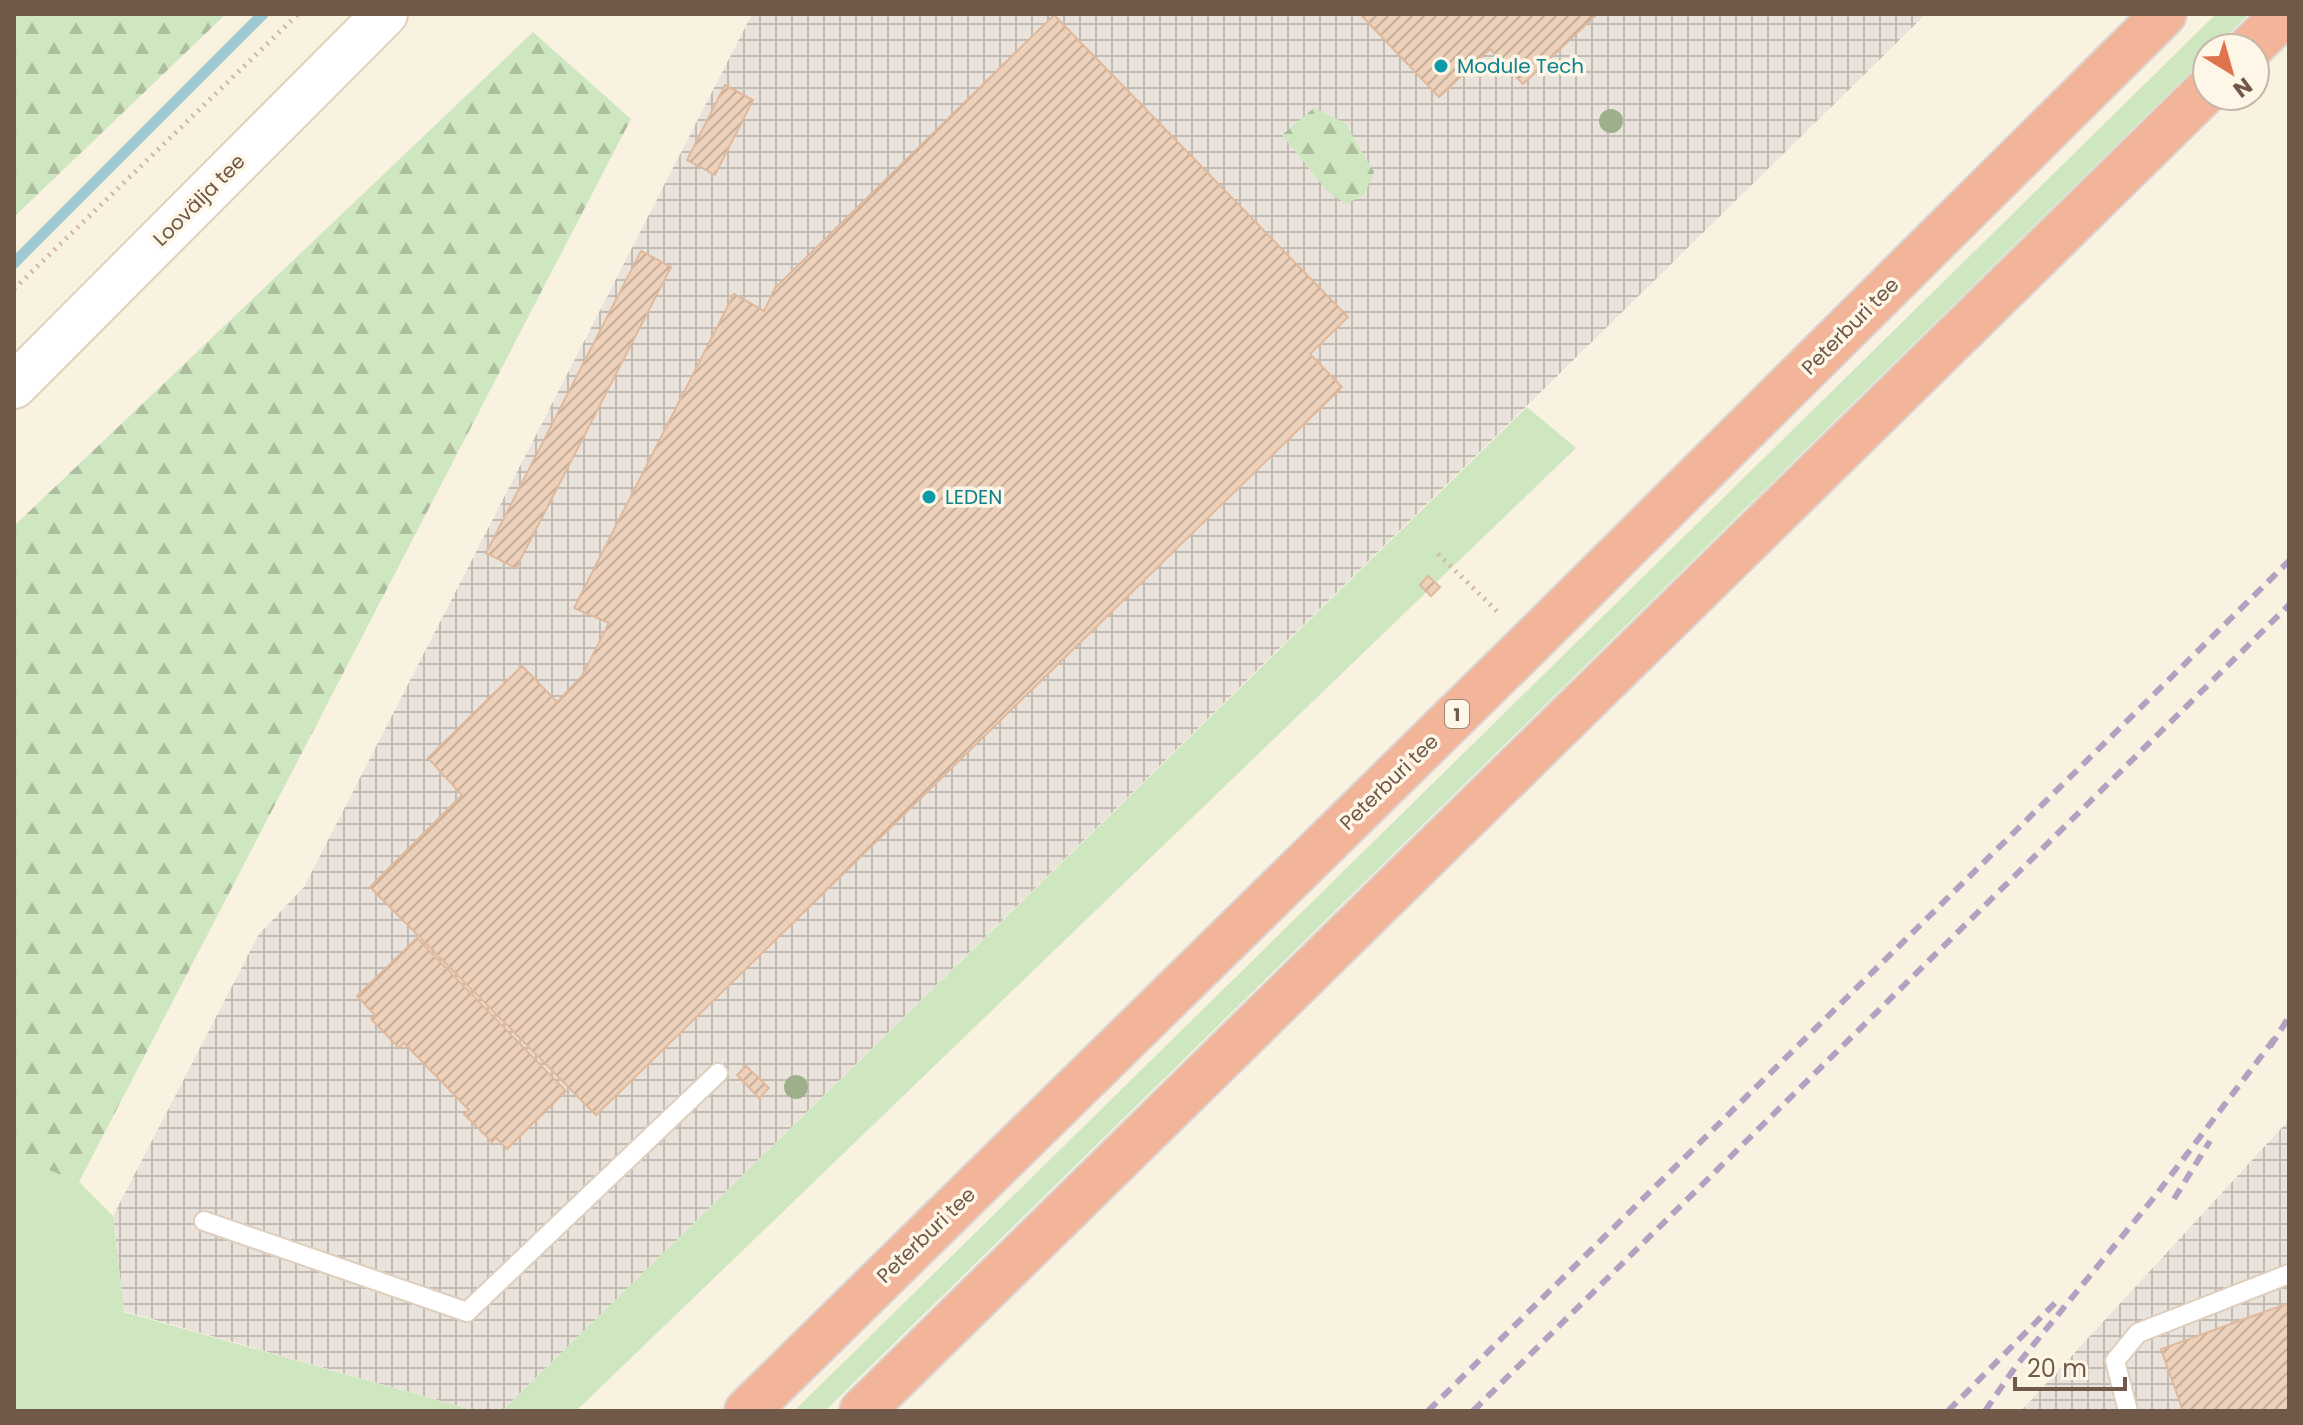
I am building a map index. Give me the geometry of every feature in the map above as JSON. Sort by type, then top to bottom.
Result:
[{"type":"highway","name":"Peterburi tee","points":[[747,1411],[1530,643],[2164,14]]},
{"type":"highway","points":[[2266,32],[2285,14]]},
{"type":"highway","points":[[862,1411],[2191,106]]},
{"type":"street","name":"Loovälja tee","points":[[14,386],[385,14]]},
{"type":"lane","points":[[204,1221],[467,1312],[718,1073]]},
{"type":"lane","points":[[2128,1411],[2115,1361],[2138,1333],[2289,1274]]},
{"type":"path","points":[[14,289],[298,14]]},
{"type":"path","points":[[1438,554],[1530,643]]},
{"type":"shaded area","points":[[752,14],[1926,14],[502,1411],[476,1411],[124,1311],[113,1216],[259,934],[304,887]]},
{"type":"shaded area","points":[[2289,1120],[2289,1411],[2021,1411]]},
{"type":"green space","points":[[14,14],[226,14],[14,217]]},
{"type":"green space","points":[[2216,14],[2249,14],[2231,32],[2198,32]]},
{"type":"green space","points":[[533,32],[631,119],[79,1182],[14,1156],[14,526]]},
{"type":"green space","points":[[2191,39],[2191,72],[825,1411],[794,1411]]},
{"type":"green space","points":[[1314,108],[1345,123],[1374,172],[1364,195],[1346,204],[1328,192],[1282,135]]},
{"type":"green space","points":[[1527,407],[1576,448],[576,1411],[502,1411]]},
{"type":"green space","points":[[14,1156],[79,1182],[113,1216],[124,1312],[476,1411],[14,1411]]},
{"type":"building","name":"Module Tech","points":[[1360,14],[1597,14],[1523,84],[1490,49],[1439,97]]},
{"type":"building","name":"LEDEN","points":[[1054,15],[1348,317],[1310,354],[1342,387],[596,1115],[370,887],[462,795],[428,758],[522,666],[557,702],[582,676],[609,623],[574,608],[734,294],[764,311],[775,288]]},
{"type":"building","points":[[725,85],[753,100],[715,175],[687,160]]},
{"type":"building","points":[[641,251],[671,267],[516,568],[486,553]]},
{"type":"building","points":[[1428,576],[1440,587],[1431,596],[1420,585]]},
{"type":"building","points":[[417,938],[566,1091],[507,1149],[496,1138],[492,1142],[464,1114],[469,1110],[404,1043],[399,1048],[371,1019],[375,1015],[357,996]]},
{"type":"building","points":[[746,1066],[769,1088],[759,1098],[737,1075]]},
{"type":"building","points":[[2289,1303],[2289,1411],[2183,1411],[2161,1349]]},
{"type":"waterway","points":[[14,263],[263,14]]},
{"type":"railway","points":[[1428,1411],[2289,561]]},
{"type":"railway","points":[[1473,1411],[2289,605]]},
{"type":"railway","points":[[2270,1047],[2289,1017]]},
{"type":"railway","points":[[1985,1411],[2016,1366],[2156,1195],[2275,1038]]},
{"type":"railway","points":[[2174,1199],[2210,1141]]},
{"type":"railway","points":[[1948,1411],[2055,1303]]},
{"type":"place","name":"Module Tech","points":[[1441,66]]},
{"type":"place","name":"LEDEN","points":[[929,497]]}]
